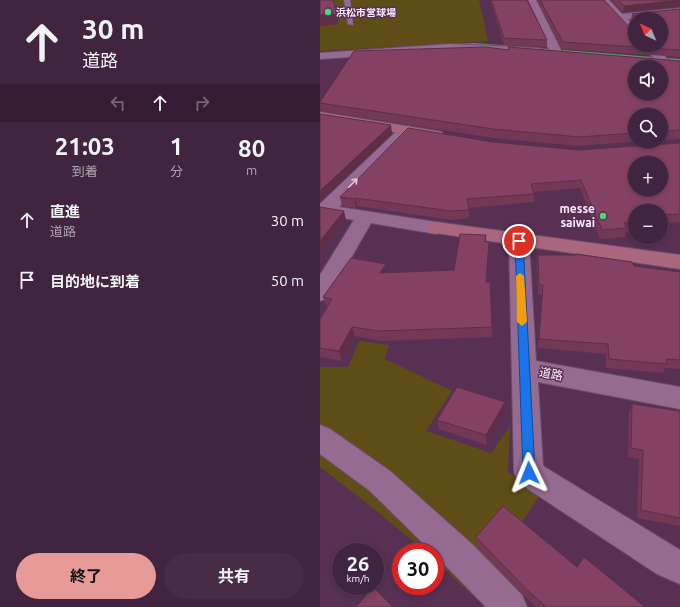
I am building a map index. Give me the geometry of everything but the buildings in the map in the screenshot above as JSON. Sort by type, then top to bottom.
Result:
[{"type":"street","points":[[320,56],[450,47],[557,51],[531,0]]},
{"type":"street","points":[[604,0],[628,26]]},
{"type":"street","points":[[620,17],[680,12]]},
{"type":"street","points":[[652,52],[658,59],[680,77]]},
{"type":"street","points":[[658,59],[680,63]]},
{"type":"street","points":[[320,116],[451,137]]},
{"type":"street","points":[[323,210],[406,130]]},
{"type":"street","points":[[323,210],[519,241],[680,262]]},
{"type":"street","points":[[320,293],[365,217]]},
{"type":"street","name":"道路","points":[[519,241],[524,369],[680,398]]},
{"type":"street","points":[[524,369],[529,473],[669,562],[680,567]]},
{"type":"street","points":[[320,438],[380,481],[461,557],[510,607]]},
{"type":"lane","points":[[347,0],[351,24]]},
{"type":"shaded area","points":[[320,0],[479,0],[488,41],[320,51]]},
{"type":"shaded area","points":[[359,341],[389,345],[385,359],[452,391],[426,431],[491,453],[510,426],[508,473],[541,493],[474,597],[444,569],[444,543],[415,543],[320,467],[320,367],[348,367]]},
{"type":"waterway","points":[[451,45],[474,44],[680,60]]},
{"type":"slow traffic","points":[[520,276],[522,322]]},
{"type":"place","name":"浜松市営球場","points":[[328,12]]},
{"type":"place","name":"messe saiwai","points":[[603,216]]},
{"type":"route","points":[[519,241],[529,473]]}]
